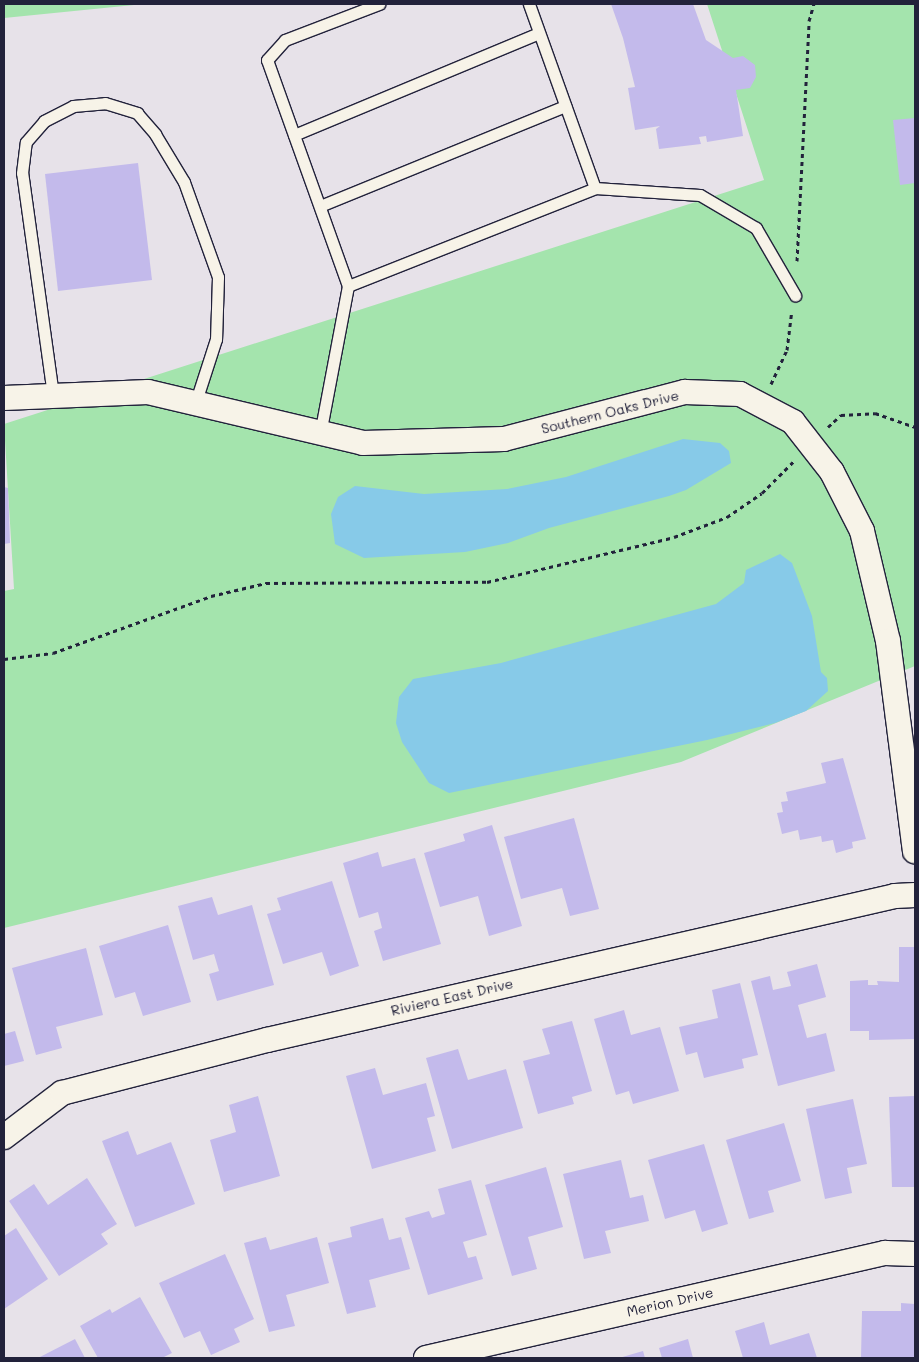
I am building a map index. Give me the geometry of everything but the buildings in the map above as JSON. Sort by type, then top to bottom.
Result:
[{"type":"street","name":"Southern Oaks Drive","points":[[4,398],[148,392],[363,443],[504,439],[685,392],[740,394],[793,422],[832,472],[862,531],[888,641],[915,851]]},
{"type":"street","name":"Riviera East Drive","points":[[4,1137],[62,1093],[267,1040],[814,914],[895,896],[915,895]]},
{"type":"street","name":"Merion Drive","points":[[426,1358],[885,1253],[915,1254]]},
{"type":"lane","points":[[320,434],[348,286],[268,60],[285,40],[380,4]]},
{"type":"lane","points":[[529,4],[595,188]]},
{"type":"lane","points":[[294,134],[539,34]]},
{"type":"lane","points":[[54,395],[22,173],[26,142],[44,121],[73,106],[105,103],[138,113],[155,134],[184,182],[218,277],[220,311],[216,339],[195,404]]},
{"type":"lane","points":[[320,206],[565,106]]},
{"type":"lane","points":[[348,286],[595,188],[700,196],[756,228],[795,295]]},
{"type":"path","points":[[762,405],[787,350],[795,295],[809,22],[814,4]]},
{"type":"path","points":[[824,431],[841,415],[875,413],[915,427]]},
{"type":"path","points":[[4,659],[53,653],[211,596],[266,583],[487,582],[674,537],[727,517],[762,494],[796,459]]},
{"type":"green space","points":[[4,4],[144,4],[4,18]]},
{"type":"green space","points":[[707,4],[915,4],[915,666],[681,762],[4,928],[4,591],[14,589],[4,424],[764,180]]},
{"type":"water","points":[[683,439],[720,443],[729,451],[731,463],[686,490],[669,496],[549,528],[508,543],[465,552],[364,558],[335,544],[331,514],[338,497],[355,486],[424,494],[507,489],[566,477]]},
{"type":"water","points":[[780,554],[792,563],[803,592],[812,616],[821,672],[827,678],[828,691],[806,711],[775,723],[707,740],[449,793],[429,783],[402,742],[396,723],[399,697],[413,679],[501,663],[716,604],[744,583],[746,570]]}]
